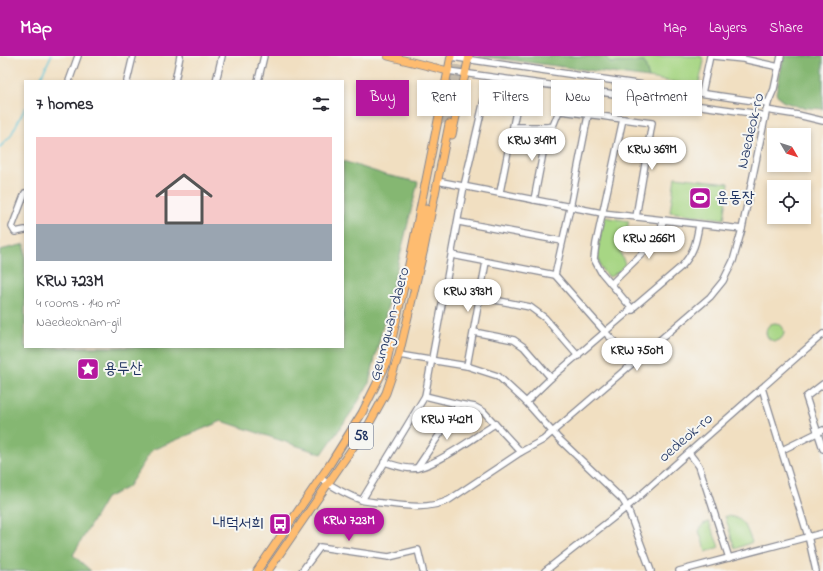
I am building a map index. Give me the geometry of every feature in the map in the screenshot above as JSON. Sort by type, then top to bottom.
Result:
[{"type":"main road","points":[[388,56],[448,71]]},
{"type":"main road","points":[[257,571],[330,464],[362,413],[386,365],[408,274],[448,71],[448,56]]},
{"type":"main road","points":[[416,283],[428,247],[468,58]]},
{"type":"main road","name":"Geumgwan-daero","points":[[268,571],[369,424],[386,393],[399,355],[427,234],[446,123],[401,327],[386,365]]},
{"type":"street","points":[[68,80],[78,56]]},
{"type":"street","points":[[127,80],[133,56]]},
{"type":"street","points":[[174,80],[180,56]]},
{"type":"street","points":[[216,80],[222,56]]},
{"type":"street","points":[[258,80],[264,56]]},
{"type":"street","points":[[448,56],[615,80]]},
{"type":"street","points":[[710,56],[702,93],[768,102]]},
{"type":"street","points":[[713,56],[743,58],[779,67]]},
{"type":"street","name":"Naedeok-ro","points":[[320,478],[328,484],[362,500],[402,507],[420,507],[442,504],[521,452],[543,440],[710,297],[723,281],[734,261],[768,102],[774,89],[781,56]]},
{"type":"street","points":[[448,71],[551,85]]},
{"type":"street","points":[[604,92],[752,113],[798,115],[823,121]]},
{"type":"street","points":[[362,500],[425,396],[430,360],[459,222],[464,186],[484,100],[517,106],[500,192]]},
{"type":"street","points":[[513,127],[553,126],[557,116]]},
{"type":"street","points":[[555,275],[588,116]]},
{"type":"street","points":[[604,116],[623,120],[652,122],[636,217]]},
{"type":"street","points":[[623,120],[602,213],[594,259],[601,272],[633,310]]},
{"type":"street","points":[[534,200],[548,127]]},
{"type":"street","points":[[442,182],[500,192],[570,208],[663,221],[742,229]]},
{"type":"street","points":[[24,196],[12,227],[15,232],[24,230]]},
{"type":"street","points":[[611,284],[659,237],[663,221]]},
{"type":"street","points":[[459,222],[562,241]]},
{"type":"street","points":[[526,402],[551,378],[633,310],[682,266],[691,255],[699,225]]},
{"type":"street","points":[[452,255],[555,275],[605,332],[634,362]]},
{"type":"street","points":[[467,366],[486,262]]},
{"type":"street","points":[[480,297],[530,307],[546,318],[578,356]]},
{"type":"street","points":[[474,332],[514,340],[524,347],[551,378]]},
{"type":"street","name":"oedeok-ro","points":[[545,571],[627,507],[823,334]]},
{"type":"street","points":[[399,355],[467,366],[498,376],[526,402],[552,432],[622,498],[627,507],[651,571]]},
{"type":"street","points":[[823,384],[806,397],[820,431],[823,449]]},
{"type":"street","points":[[762,388],[808,536],[816,571]]},
{"type":"street","points":[[425,396],[475,407],[484,412],[521,452]]},
{"type":"street","points":[[417,468],[452,417],[458,404]]},
{"type":"street","points":[[384,462],[404,468],[417,468],[433,464],[495,424]]},
{"type":"street","points":[[782,450],[820,431]]},
{"type":"street","points":[[688,453],[699,466],[729,558]]},
{"type":"street","points":[[679,571],[823,533]]},
{"type":"street","points":[[302,571],[320,546],[389,557],[418,550],[423,571]]},
{"type":"green space","points":[[479,56],[605,56],[610,63],[644,62],[649,78]]},
{"type":"green space","points":[[605,56],[698,56],[702,57],[704,61],[700,80],[661,80],[649,78],[644,62],[610,63]]},
{"type":"green space","points":[[784,56],[823,56],[823,109],[799,107],[782,101],[776,93]]},
{"type":"green space","points":[[344,161],[386,175],[418,182],[369,383],[355,407],[322,454],[222,421],[152,450],[128,487],[106,498],[73,555],[91,571],[0,571],[0,250],[24,244],[24,348],[344,348]]},
{"type":"green space","name":"운동장","points":[[675,177],[729,183],[724,219],[670,212]]},
{"type":"green space","points":[[604,217],[629,221],[620,252],[625,264],[619,271],[610,277],[600,266],[598,250]]},
{"type":"green space","points":[[775,323],[781,326],[784,332],[781,338],[775,341],[769,338],[766,332],[769,326]]},
{"type":"green space","points":[[725,516],[740,520],[746,527],[752,542],[735,549]]},
{"type":"green space","points":[[709,522],[719,547],[706,552],[699,531],[703,524]]},
{"type":"waterway","points":[[39,80],[51,56]]},
{"type":"waterway","points":[[0,147],[10,137],[24,110]]},
{"type":"tunnel","points":[[443,123],[457,56]]},
{"type":"tunnel","points":[[449,124],[462,56]]},
{"type":"place","name":"운동장","points":[[700,198]]},
{"type":"place","name":"용두산","points":[[88,369]]},
{"type":"place","name":"내덕서희","points":[[280,524]]}]
